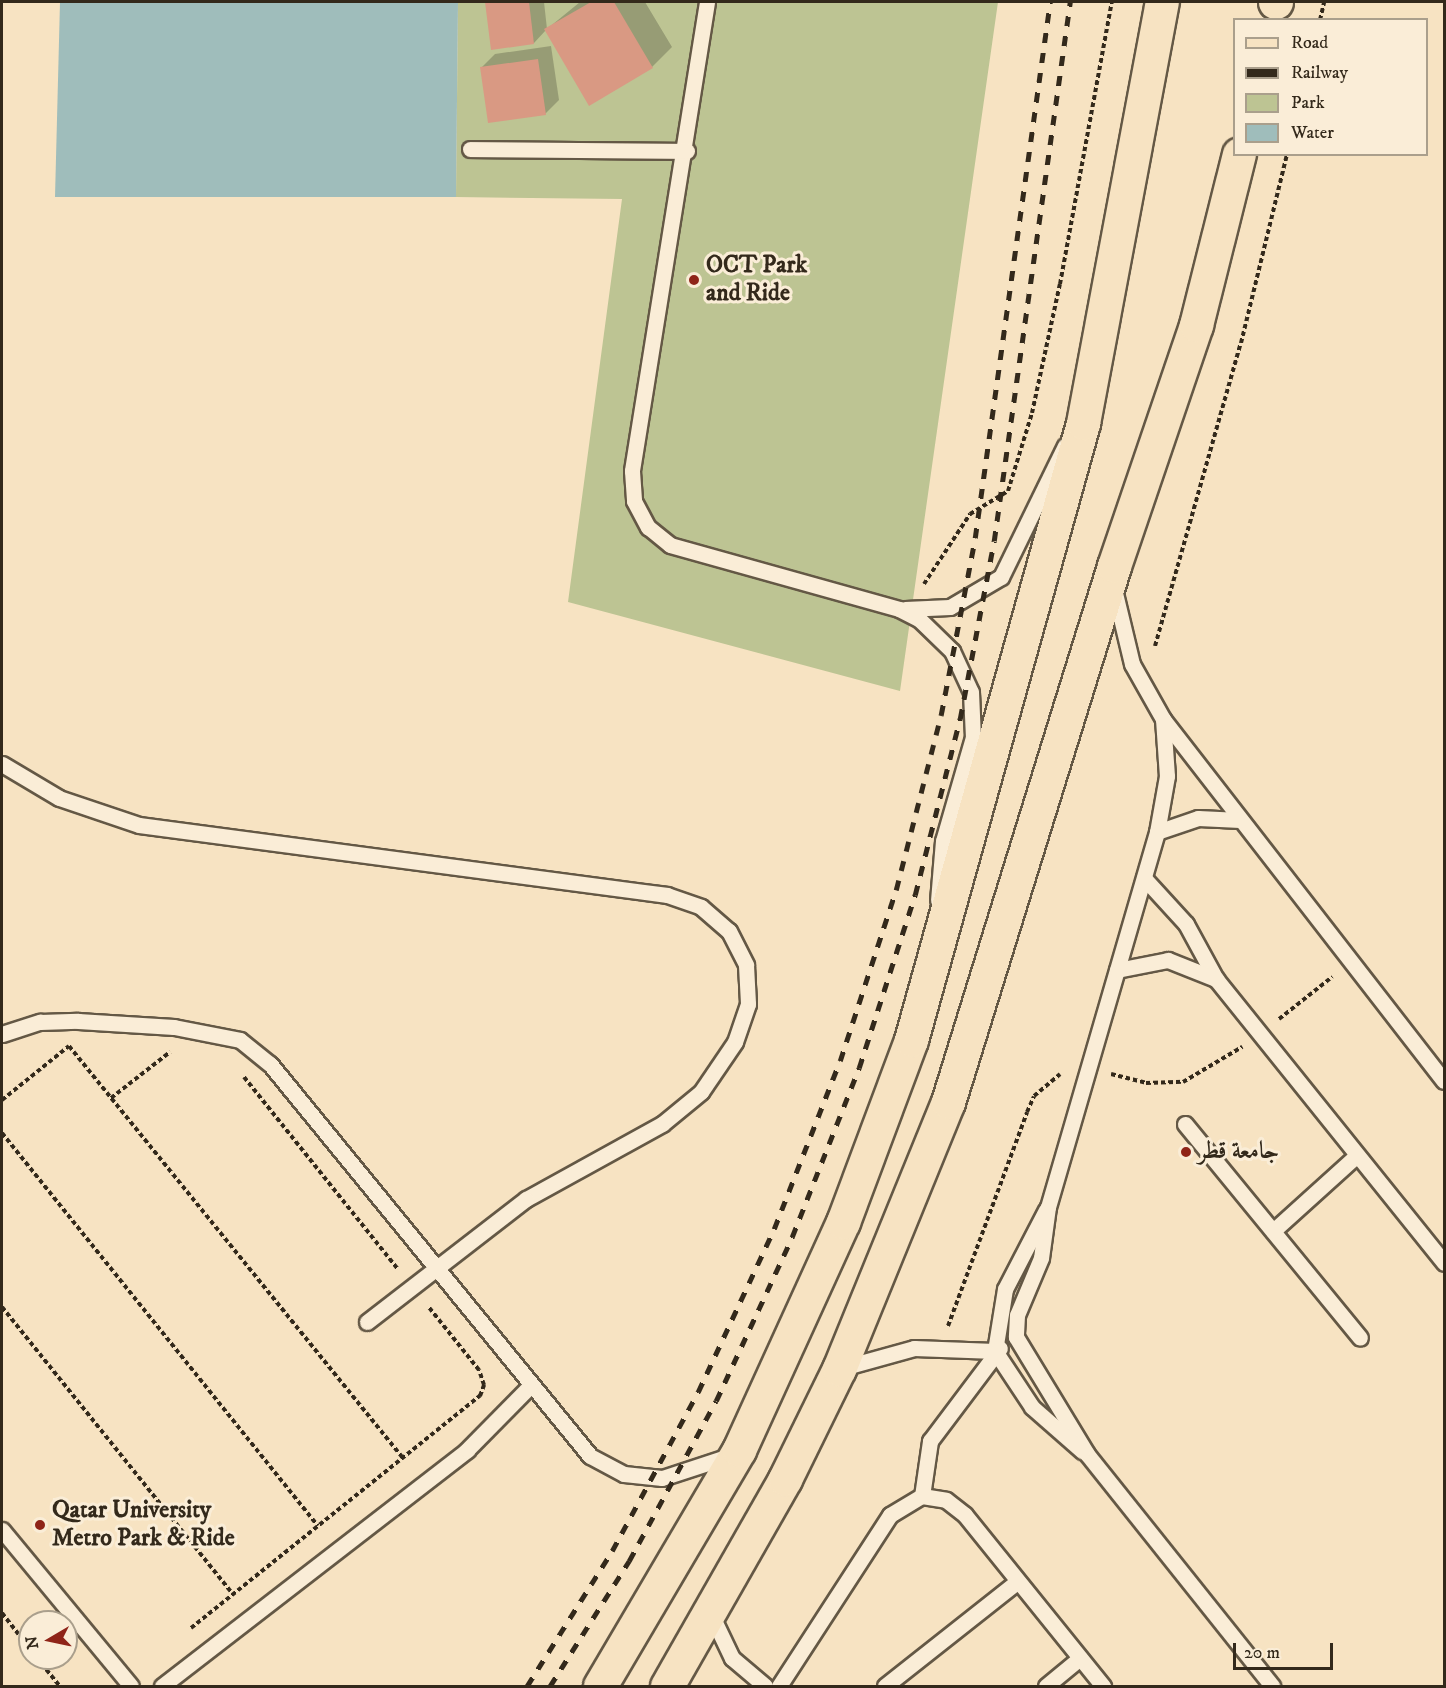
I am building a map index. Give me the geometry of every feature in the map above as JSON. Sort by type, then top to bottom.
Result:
[{"type":"main road","points":[[600,1686],[739,1450],[843,1222],[940,948],[1083,423],[1162,2]]},
{"type":"main road","points":[[1272,18],[1276,2]]},
{"type":"main road","points":[[667,1686],[711,1614],[839,1369],[965,1052],[1114,566],[1196,325],[1238,156]]},
{"type":"lane","points":[[707,2],[687,151],[632,471],[640,515],[658,537],[684,551],[903,609],[919,619],[952,651],[971,692],[974,715],[973,737],[943,841],[940,948]]},
{"type":"lane","points":[[470,149],[687,151]]},
{"type":"lane","points":[[903,609],[950,607],[1001,577],[1013,561],[1049,473],[1083,423]]},
{"type":"lane","points":[[1114,566],[1118,617],[1143,687],[1163,719],[1444,1081]]},
{"type":"lane","points":[[1163,719],[1167,776],[1157,832],[1048,1207],[1041,1258],[1017,1315],[1016,1337],[1087,1455],[1272,1686]]},
{"type":"lane","points":[[2,764],[59,798],[139,825],[667,895],[701,907],[729,931],[746,965],[748,1004],[735,1042],[701,1092],[662,1124],[525,1198],[434,1267],[367,1322]]},
{"type":"lane","points":[[1157,832],[1197,818],[1240,820]]},
{"type":"lane","points":[[1144,878],[1186,924],[1216,979],[1444,1263]]},
{"type":"lane","points":[[1117,970],[1168,960],[1216,979]]},
{"type":"lane","points":[[2,1034],[40,1022],[68,1020],[174,1027],[240,1040],[270,1064],[576,1444],[624,1474],[681,1476],[739,1450]]},
{"type":"lane","points":[[1185,1124],[1360,1338]]},
{"type":"lane","points":[[1273,1231],[1357,1155]]},
{"type":"lane","points":[[1048,1207],[1005,1289],[995,1351],[1032,1407],[1087,1455]]},
{"type":"lane","points":[[922,1497],[930,1441],[995,1351],[1016,1337]]},
{"type":"lane","points":[[839,1369],[875,1356],[941,1347],[995,1351]]},
{"type":"lane","points":[[162,1686],[211,1654],[467,1450],[529,1387]]},
{"type":"lane","points":[[779,1686],[890,1515],[922,1497],[957,1507],[1103,1686]]},
{"type":"lane","points":[[2,1530],[131,1686]]},
{"type":"lane","points":[[885,1686],[1018,1581]]},
{"type":"lane","points":[[711,1614],[732,1658],[765,1686]]},
{"type":"lane","points":[[1046,1686],[1080,1658]]},
{"type":"path","points":[[903,609],[970,514],[1008,491],[1032,413],[1060,284],[1112,2]]},
{"type":"path","points":[[1320,18],[1324,2]]},
{"type":"path","points":[[1143,687],[1240,343],[1287,156]]},
{"type":"path","points":[[941,1347],[1034,1096],[1058,1074],[1088,1068],[1146,1083],[1183,1082],[1213,1069],[1352,964]]},
{"type":"path","points":[[2,1100],[69,1046],[403,1458]]},
{"type":"path","points":[[111,1098],[176,1050]]},
{"type":"path","points":[[191,1628],[480,1396],[484,1385],[479,1370],[237,1068]]},
{"type":"path","points":[[2,1133],[318,1526]]},
{"type":"path","points":[[2,1307],[233,1594]]},
{"type":"path","points":[[2,1613],[18,1634]]},
{"type":"path","points":[[47,1670],[60,1686]]},
{"type":"green space","points":[[458,2],[998,2],[900,691],[568,602],[622,199],[456,197]]},
{"type":"water","points":[[60,2],[458,2],[456,197],[55,197]]},
{"type":"building","points":[[485,2],[529,2],[534,44],[491,50]]},
{"type":"building","points":[[591,2],[614,2],[653,68],[589,106],[544,29]]},
{"type":"building","points":[[538,59],[546,115],[488,123],[480,67]]},
{"type":"railway","points":[[527,1686],[612,1551],[698,1392],[774,1229],[840,1061],[896,890],[941,715],[975,538],[1050,2]]},
{"type":"railway","points":[[550,1686],[629,1561],[716,1401],[792,1237],[859,1068],[915,895],[960,719],[994,541],[1070,2]]},
{"type":"place","name":"OCT Park and Ride","points":[[694,280]]},
{"type":"place","name":"جامعة قطر","points":[[1186,1152]]},
{"type":"place","name":"Qatar University Metro Park & Ride","points":[[40,1525]]}]
